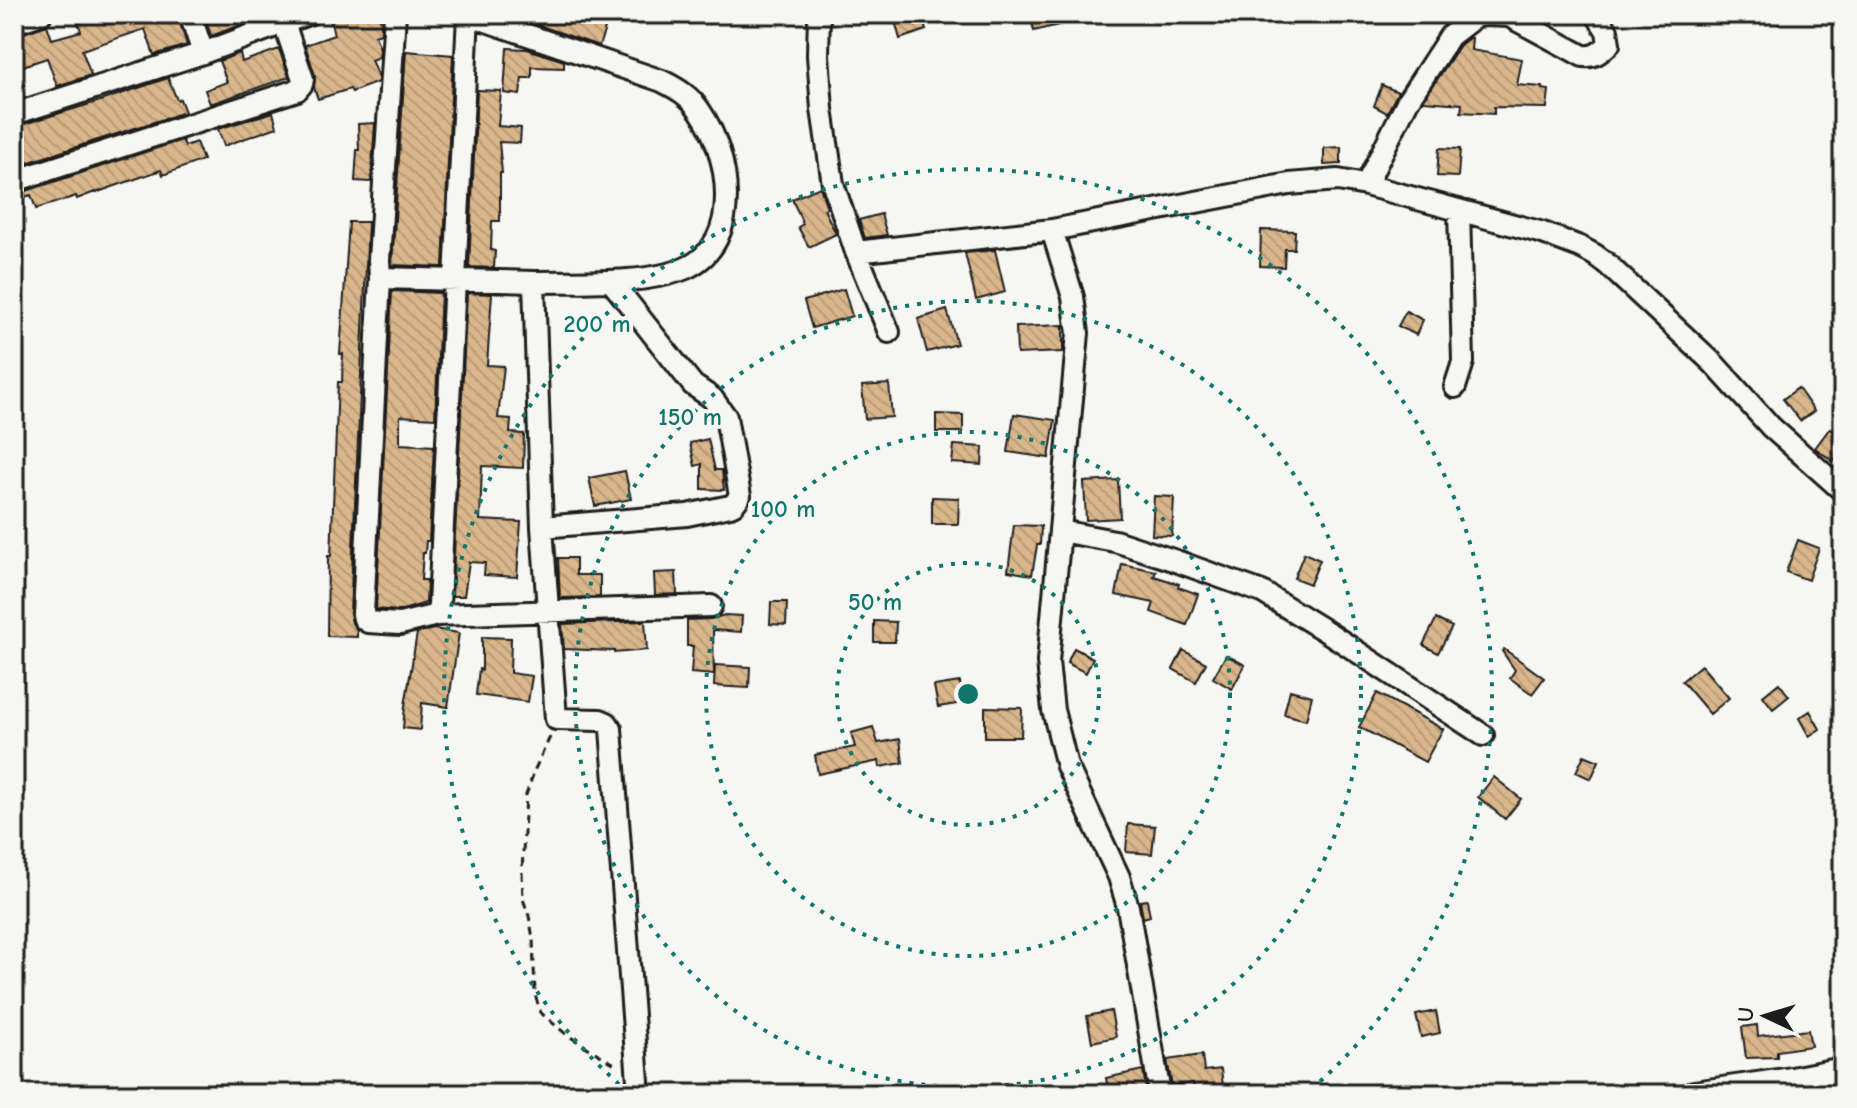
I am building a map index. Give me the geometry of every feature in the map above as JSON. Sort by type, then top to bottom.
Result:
[{"type":"main road","points":[[1694,1094],[1843,1070]]},
{"type":"street","points":[[14,23],[41,14]]},
{"type":"street","points":[[190,14],[203,53]]},
{"type":"street","points":[[14,114],[203,53],[308,14]]},
{"type":"street","points":[[395,14],[379,260],[364,619],[368,622],[400,624],[437,615],[711,606]]},
{"type":"street","points":[[380,278],[455,281],[611,281],[662,276],[684,269],[708,252],[722,228],[726,191],[721,159],[711,130],[685,93],[662,81],[467,14],[455,281],[442,566],[437,615]]},
{"type":"street","points":[[819,14],[822,109],[833,184],[856,252],[889,332]]},
{"type":"street","points":[[1366,185],[1407,102],[1450,36],[1467,22],[1476,16],[1509,16],[1589,57],[1609,44],[1607,31],[1596,14]]},
{"type":"street","points":[[14,181],[297,90],[303,79],[284,23]]},
{"type":"street","points":[[856,252],[1052,230],[1289,184],[1338,180],[1366,185],[1543,233],[1580,247],[1607,264],[1714,364],[1771,427],[1843,491]]},
{"type":"street","points":[[1455,387],[1463,362],[1459,210]]},
{"type":"street","points":[[1052,230],[1073,297],[1078,333],[1048,662],[1053,710],[1067,766],[1119,877],[1128,907],[1160,1094]]},
{"type":"street","points":[[542,527],[687,515],[730,506],[740,496],[723,413],[712,398],[693,385],[611,281]]},
{"type":"street","points":[[534,282],[542,527],[556,719],[600,720],[611,729],[639,1094]]},
{"type":"street","points":[[1060,531],[1115,541],[1262,592],[1483,735]]},
{"type":"path","points":[[556,719],[526,795],[522,885],[533,938],[535,995],[541,1013],[567,1035],[622,1069]]},
{"type":"building","points":[[75,14],[177,14],[187,45],[154,55],[145,29],[82,50],[91,75],[57,86],[47,58],[14,69],[14,42],[23,39],[21,34],[47,25],[52,39],[81,31]]},
{"type":"building","points":[[204,14],[264,14],[265,16],[211,36]]},
{"type":"building","points":[[329,14],[379,14],[381,33],[375,35],[380,49],[379,57],[371,60],[378,82],[352,92],[350,89],[318,99],[314,88],[315,75],[305,45],[334,35]]},
{"type":"building","points":[[506,14],[610,14],[599,46]]},
{"type":"building","points":[[893,14],[921,14],[926,30],[900,39]]},
{"type":"building","points":[[1030,14],[1082,14],[1083,19],[1034,31]]},
{"type":"building","points":[[1472,38],[1471,50],[1522,59],[1517,85],[1549,90],[1547,108],[1494,107],[1494,114],[1461,112],[1462,104],[1423,101],[1460,45]]},
{"type":"building","points":[[507,48],[527,49],[564,61],[564,68],[532,67],[532,78],[522,78],[520,95],[504,93]]},
{"type":"building","points":[[279,49],[289,77],[210,104],[205,90],[227,82],[219,61],[240,53],[242,62]]},
{"type":"building","points":[[406,51],[453,55],[443,267],[392,265]]},
{"type":"building","points":[[168,78],[185,112],[14,167],[14,127]]},
{"type":"building","points":[[1382,85],[1398,92],[1387,113],[1374,106]]},
{"type":"building","points":[[477,90],[501,91],[498,126],[521,128],[520,143],[499,142],[502,173],[500,221],[492,221],[494,268],[469,267]]},
{"type":"building","points":[[273,112],[277,127],[224,146],[218,129]]},
{"type":"building","points":[[375,123],[371,182],[355,181],[358,124]]},
{"type":"building","points":[[182,140],[185,146],[196,142],[203,160],[163,175],[161,170],[77,199],[76,196],[36,209],[31,195],[25,197],[23,192]]},
{"type":"building","points":[[1341,147],[1341,164],[1324,165],[1324,148]]},
{"type":"building","points":[[1439,148],[1460,149],[1458,177],[1437,176]]},
{"type":"building","points":[[820,187],[827,208],[824,209],[836,234],[809,247],[798,227],[803,224],[792,199]]},
{"type":"building","points":[[881,214],[887,235],[865,238],[859,220]]},
{"type":"building","points":[[349,222],[368,222],[350,613],[357,637],[327,636],[328,556],[331,556],[338,382],[342,382],[343,354],[340,354]]},
{"type":"building","points":[[1261,230],[1295,231],[1294,249],[1285,249],[1284,267],[1260,266]]},
{"type":"building","points":[[995,250],[1005,292],[976,300],[965,253]]},
{"type":"building","points":[[844,289],[852,316],[812,328],[804,301]]},
{"type":"building","points":[[392,291],[441,293],[435,418],[400,416],[400,444],[434,446],[429,541],[426,541],[423,553],[421,580],[427,580],[426,603],[399,611],[376,609]]},
{"type":"building","points":[[467,293],[492,294],[487,365],[504,366],[498,418],[511,419],[510,433],[524,434],[523,468],[482,466],[480,520],[521,522],[517,577],[484,575],[485,563],[469,562],[464,596],[452,596]]},
{"type":"building","points":[[947,310],[957,344],[927,352],[918,319]]},
{"type":"building","points":[[1406,311],[1423,320],[1416,335],[1398,326]]},
{"type":"building","points":[[1063,325],[1063,352],[1017,354],[1016,327]]},
{"type":"building","points":[[889,384],[892,417],[865,419],[862,386]]},
{"type":"building","points":[[1798,388],[1814,411],[1800,421],[1783,399]]},
{"type":"building","points":[[936,414],[963,415],[963,432],[936,432]]},
{"type":"building","points":[[1014,414],[1055,420],[1049,458],[1008,452]]},
{"type":"building","points":[[1830,428],[1843,438],[1843,448],[1833,461],[1815,448]]},
{"type":"building","points":[[708,439],[715,470],[722,470],[724,490],[702,489],[702,464],[695,466],[690,443]]},
{"type":"building","points":[[954,445],[983,447],[982,465],[952,463]]},
{"type":"building","points":[[625,471],[631,499],[595,506],[589,478]]},
{"type":"building","points":[[1118,480],[1120,518],[1086,520],[1084,482]]},
{"type":"building","points":[[1154,496],[1174,497],[1172,536],[1152,535]]},
{"type":"building","points":[[932,497],[959,498],[958,524],[932,524]]},
{"type":"building","points":[[1014,525],[1041,526],[1040,545],[1037,545],[1032,575],[1008,571]]},
{"type":"building","points":[[1798,540],[1819,548],[1808,580],[1786,572]]},
{"type":"building","points":[[1304,553],[1320,560],[1310,584],[1294,578]]},
{"type":"building","points":[[558,558],[576,558],[576,575],[600,575],[600,597],[560,598]]},
{"type":"building","points":[[1122,564],[1156,571],[1154,576],[1198,594],[1187,625],[1151,612],[1154,603],[1116,595]]},
{"type":"building","points":[[676,572],[677,594],[655,595],[654,573]]},
{"type":"building","points":[[771,602],[787,602],[786,625],[770,624]]},
{"type":"building","points":[[742,616],[741,632],[713,630],[714,675],[691,673],[693,646],[687,646],[687,620]]},
{"type":"building","points":[[1436,619],[1452,627],[1438,653],[1423,645]]},
{"type":"building","points":[[645,621],[647,650],[614,653],[564,649],[562,624]]},
{"type":"building","points":[[874,621],[896,622],[895,642],[874,642]]},
{"type":"building","points":[[434,629],[459,633],[448,707],[422,703],[420,730],[403,728],[417,633]]},
{"type":"building","points":[[482,637],[511,638],[510,673],[532,676],[528,702],[476,695],[479,669],[482,670]]},
{"type":"building","points":[[1074,648],[1093,658],[1086,673],[1067,663]]},
{"type":"building","points":[[1504,649],[1544,678],[1532,694],[1510,678],[1515,670],[1502,651]]},
{"type":"building","points":[[1183,650],[1206,663],[1196,682],[1173,669]]},
{"type":"building","points":[[1226,655],[1245,665],[1232,689],[1213,678]]},
{"type":"building","points":[[715,665],[750,667],[749,688],[714,686]]},
{"type":"building","points":[[1701,665],[1729,698],[1710,714],[1682,681]]},
{"type":"building","points":[[960,682],[963,703],[938,707],[934,686]]},
{"type":"building","points":[[1779,683],[1789,696],[1773,709],[1763,696]]},
{"type":"building","points":[[1290,690],[1312,696],[1306,720],[1284,714]]},
{"type":"building","points":[[1377,693],[1443,729],[1425,762],[1359,727]]},
{"type":"building","points":[[985,707],[1022,708],[1021,737],[985,737]]},
{"type":"building","points":[[1810,711],[1820,729],[1809,736],[1799,718]]},
{"type":"building","points":[[873,727],[878,743],[900,739],[903,763],[880,767],[879,761],[818,774],[815,755],[855,747],[851,733]]},
{"type":"building","points":[[1584,755],[1599,761],[1591,779],[1576,772]]},
{"type":"building","points":[[1494,777],[1521,799],[1505,819],[1478,797]]},
{"type":"building","points":[[1128,824],[1155,826],[1152,854],[1126,852]]},
{"type":"building","points":[[1147,900],[1150,916],[1143,918],[1140,901]]},
{"type":"building","points":[[1111,1011],[1116,1037],[1092,1042],[1087,1016]]},
{"type":"building","points":[[1436,1011],[1440,1033],[1421,1037],[1416,1015]]},
{"type":"building","points":[[1757,1025],[1758,1036],[1808,1030],[1811,1046],[1777,1051],[1777,1057],[1746,1058],[1742,1027]]},
{"type":"building","points":[[1202,1055],[1204,1071],[1221,1069],[1224,1094],[1195,1094],[1193,1083],[1172,1086],[1167,1060]]},
{"type":"building","points":[[1143,1070],[1144,1094],[1109,1094],[1106,1078]]}]
